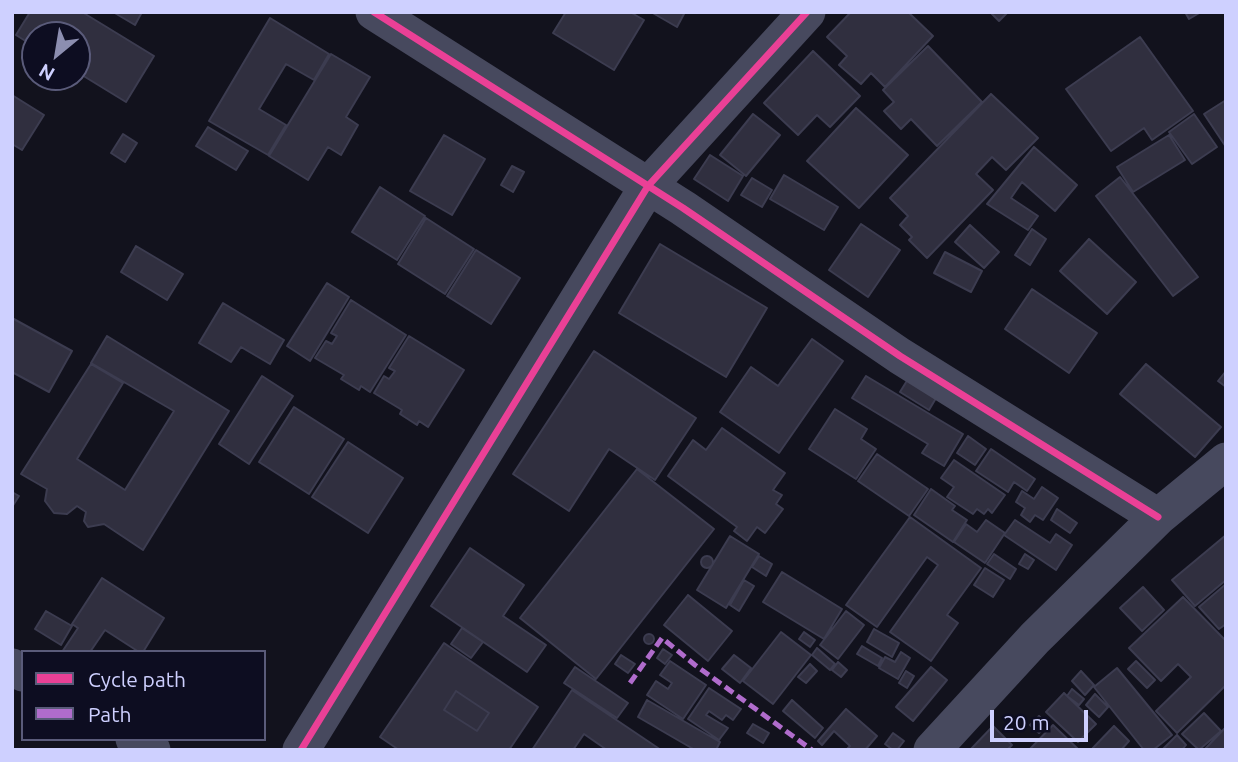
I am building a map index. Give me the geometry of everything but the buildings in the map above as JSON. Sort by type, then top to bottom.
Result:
[{"type":"street","points":[[374,12],[648,186],[900,356],[1158,517]]},
{"type":"street","points":[[301,750],[648,186],[807,12]]},
{"type":"street","points":[[932,750],[1035,638],[1158,517],[1226,461]]},
{"type":"marked path","points":[[630,683],[662,638],[812,750]]},
{"type":"cycle path","points":[[374,12],[683,208],[900,356],[1158,517]]},
{"type":"cycle path","points":[[301,750],[648,186],[807,12]]}]
